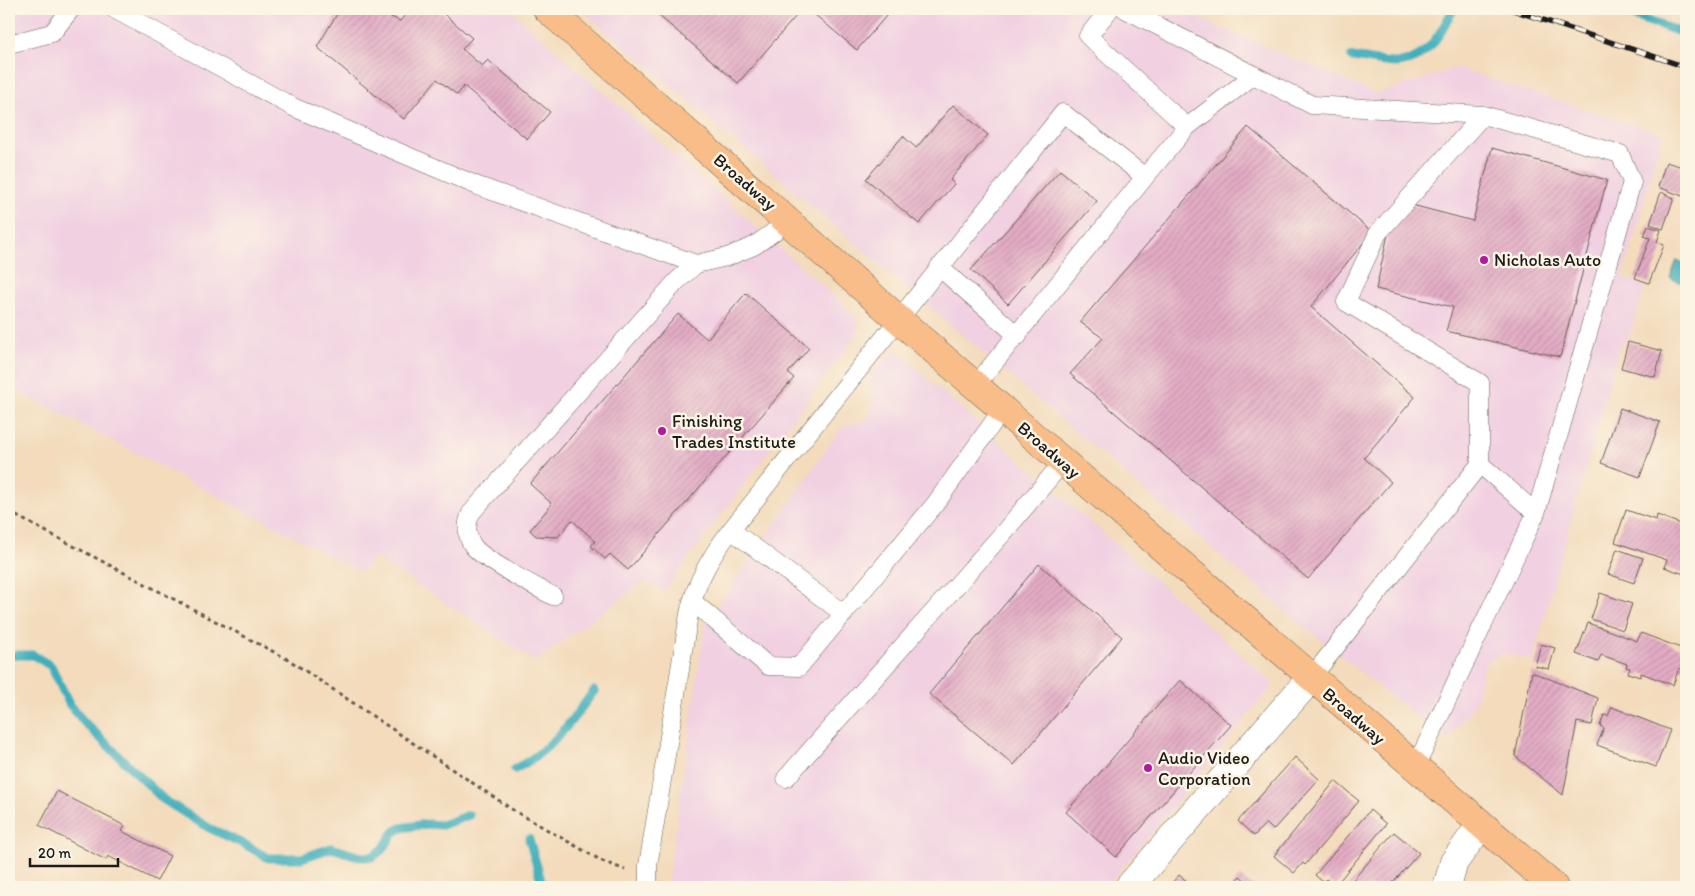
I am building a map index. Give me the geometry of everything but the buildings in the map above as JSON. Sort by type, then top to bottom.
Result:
[{"type":"main road","name":"Broadway","points":[[547,9],[1002,410],[1554,887]]},
{"type":"street","points":[[1129,887],[1311,678]]},
{"type":"street","points":[[1447,887],[1454,862],[1481,825]]},
{"type":"lane","points":[[9,44],[52,33],[71,9]]},
{"type":"lane","points":[[114,9],[293,107],[478,186],[696,264],[727,257],[754,246],[788,221]]},
{"type":"lane","points":[[1110,9],[1088,36],[1187,126]]},
{"type":"lane","points":[[1125,9],[1312,105],[1483,115],[1620,154],[1632,182],[1536,513],[1414,768]]},
{"type":"lane","points":[[976,386],[1187,126],[1254,75]]},
{"type":"lane","points":[[647,881],[692,601],[706,564],[897,318],[1062,113],[1145,177]]},
{"type":"lane","points":[[1311,678],[1480,464],[1480,383],[1346,302],[1378,233],[1483,115]]},
{"type":"lane","points":[[553,596],[476,550],[467,533],[468,519],[475,508],[650,311],[696,264]]},
{"type":"lane","points":[[939,267],[1018,336]]},
{"type":"lane","points":[[692,601],[768,666],[799,667],[936,503],[1002,410]]},
{"type":"lane","points":[[786,778],[1004,532],[1063,462]]},
{"type":"lane","points":[[1480,464],[1536,513]]},
{"type":"lane","points":[[731,530],[844,614]]},
{"type":"path","points":[[9,512],[289,660],[513,810],[579,848],[647,881]]},
{"type":"shaded area","points":[[9,9],[509,9],[843,304],[858,322],[857,334],[664,591],[645,581],[535,661],[375,557],[361,572],[9,386]]},
{"type":"shaded area","points":[[581,9],[1177,9],[1377,94],[1456,68],[1663,134],[1622,277],[1646,286],[1627,342],[1621,341],[1532,660],[1502,653],[1485,663],[1475,703],[1447,741],[1296,620]]},
{"type":"shaded area","points":[[895,350],[1274,684],[1106,887],[667,887],[705,624],[842,427],[867,419],[873,407],[870,374]]},
{"type":"water","points":[[1677,260],[1686,264],[1686,285],[1670,278]]},
{"type":"waterway","points":[[1613,9],[1686,34]]},
{"type":"waterway","points":[[1351,57],[1395,63],[1416,58],[1431,46],[1453,10]]},
{"type":"waterway","points":[[9,655],[33,655],[51,666],[70,705],[84,722],[164,800],[209,828],[246,845],[268,858],[302,858],[331,848],[362,857],[372,857],[383,849],[394,832],[401,828],[426,824],[442,825],[469,815]]},
{"type":"waterway","points":[[515,769],[540,753],[550,744],[568,725],[594,691]]},
{"type":"waterway","points":[[529,839],[543,887]]},
{"type":"railway","points":[[1510,9],[1686,67]]},
{"type":"place","name":"Nicholas Auto","points":[[1484,260]]},
{"type":"place","name":"Finishing Trades Institute","points":[[662,431]]},
{"type":"place","name":"Audio Video Corporation","points":[[1148,768]]}]
